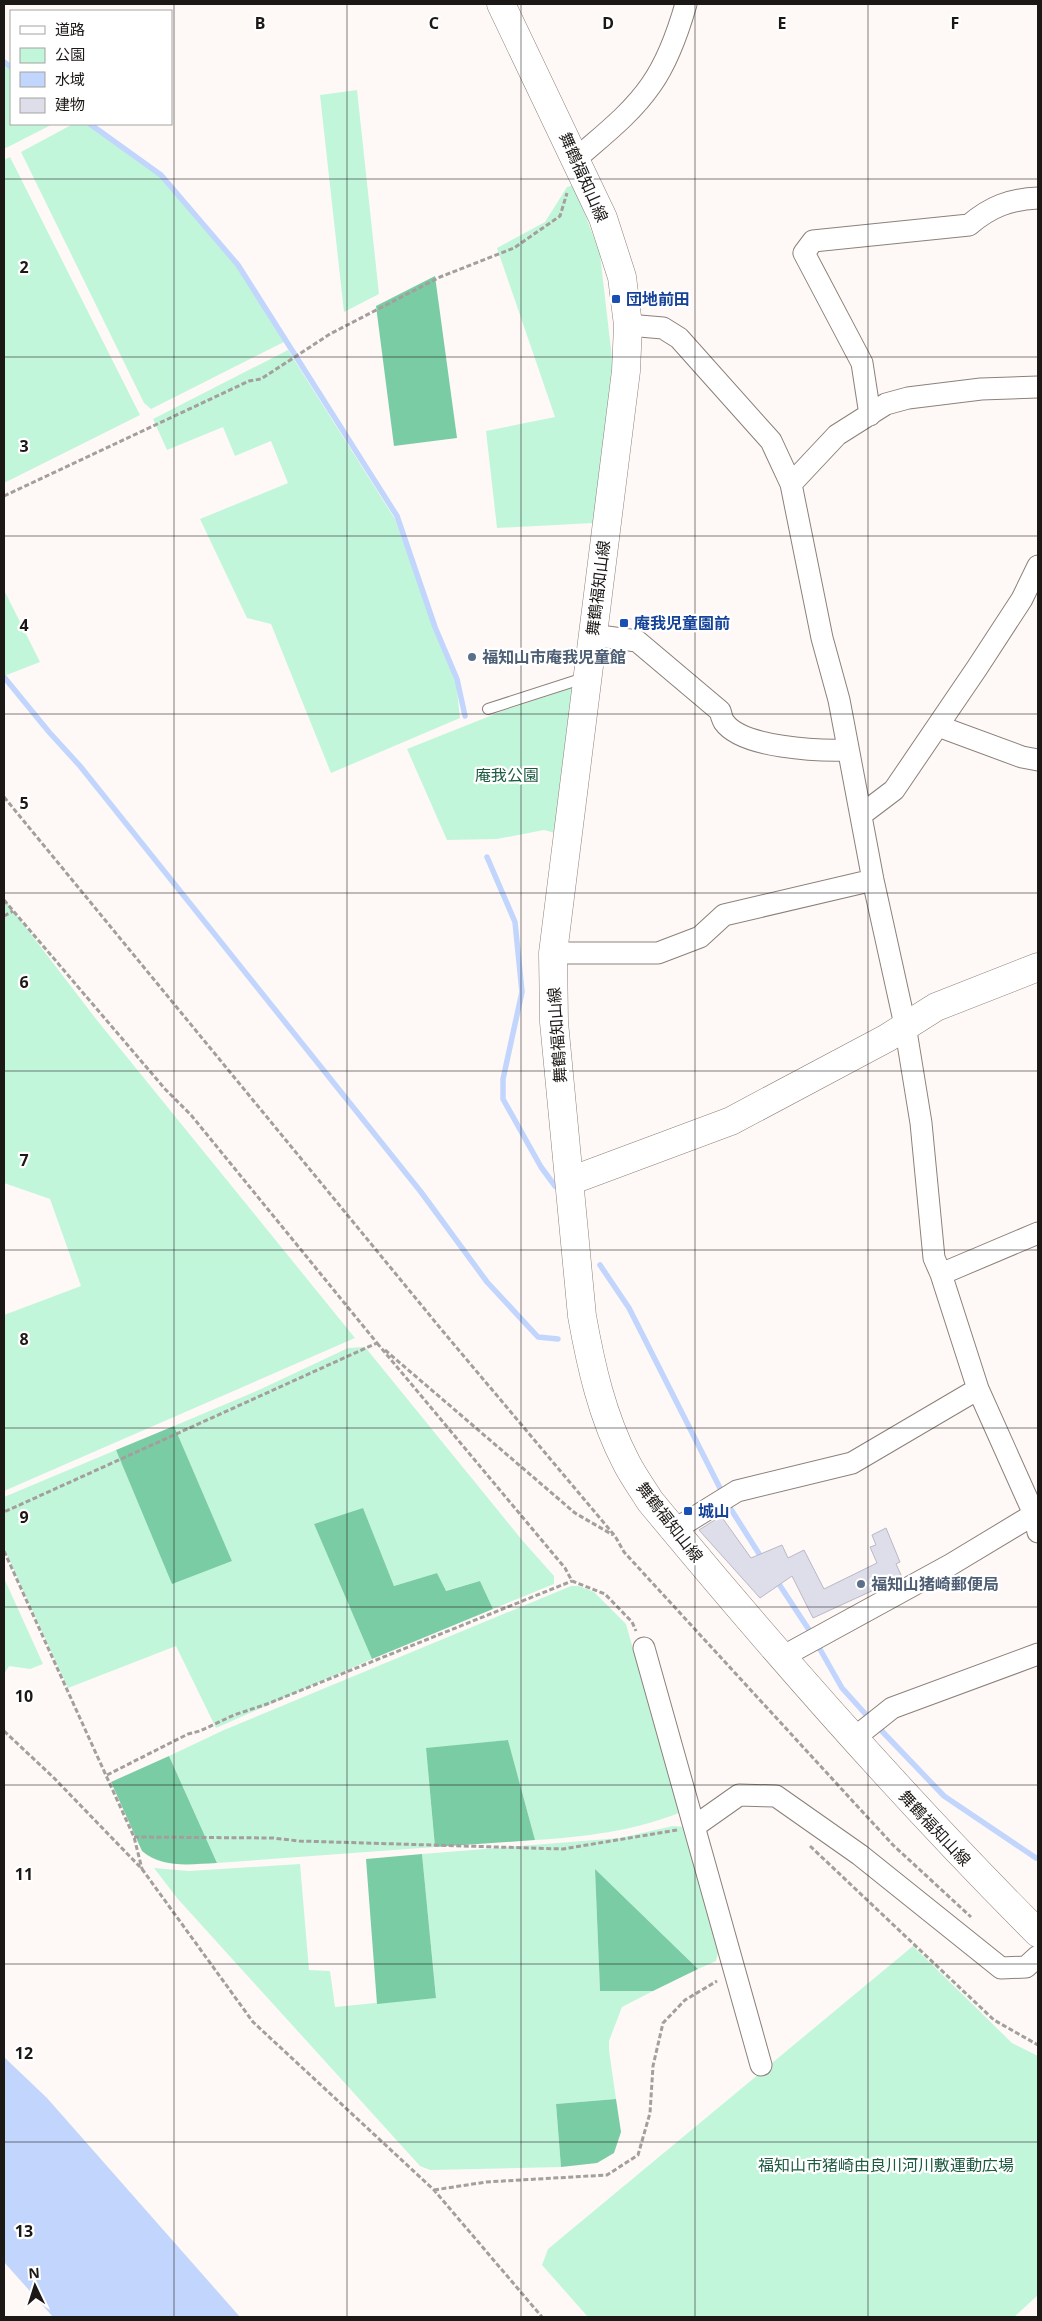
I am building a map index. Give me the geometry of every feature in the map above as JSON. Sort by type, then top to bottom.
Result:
[{"type":"main road","name":"舞鶴福知山線","points":[[501,4],[604,218],[622,277],[628,326],[626,371],[553,953],[554,1022],[582,1316],[591,1364],[606,1416],[626,1462],[650,1502],[853,1739],[951,1846],[1038,1933]]},
{"type":"main road","points":[[570,1180],[731,1121],[888,1038],[905,1025],[936,1007],[1038,967]]},
{"type":"street","points":[[576,159],[627,114],[652,85],[671,49],[686,4]]},
{"type":"street","points":[[870,414],[862,363],[804,253],[813,241],[969,225],[986,210],[1015,200],[1038,198]]},
{"type":"street","points":[[628,326],[663,328],[679,338],[771,441],[791,484],[816,610],[839,700],[873,880],[905,1025],[922,1124],[934,1258],[941,1274],[978,1389],[1037,1519],[782,1657]]},
{"type":"street","points":[[791,484],[837,435],[886,404],[908,398],[981,389],[1038,387]]},
{"type":"street","points":[[861,815],[894,790],[1022,599],[1038,566]]},
{"type":"street","points":[[592,635],[638,641],[720,711],[724,722],[740,735],[780,746],[826,751],[848,750]]},
{"type":"street","points":[[938,726],[1022,757],[1038,760]]},
{"type":"street","points":[[553,953],[658,952],[700,937],[724,915],[873,880]]},
{"type":"street","points":[[941,1274],[1038,1233]]},
{"type":"street","points":[[674,1530],[737,1492],[852,1463],[978,1389]]},
{"type":"street","points":[[644,1648],[761,2065]]},
{"type":"street","points":[[853,1739],[892,1708],[1038,1654]]},
{"type":"street","points":[[695,1826],[739,1796],[776,1796],[860,1855],[1001,1968],[1026,1967],[1038,1956]]},
{"type":"lane","points":[[488,709],[588,677]]},
{"type":"path","points":[[4,496],[249,381],[261,379],[330,334],[440,277],[514,248],[560,216],[576,159]]},
{"type":"path","points":[[4,796],[441,1329],[615,1536],[624,1552],[893,1845],[977,1922]]},
{"type":"path","points":[[4,900],[165,1089],[191,1115],[377,1344],[564,1568],[572,1581],[604,1594],[632,1622],[644,1648]]},
{"type":"path","points":[[4,916],[13,912]]},
{"type":"path","points":[[377,1344],[575,1513],[615,1536]]},
{"type":"path","points":[[4,1512],[377,1344]]},
{"type":"path","points":[[4,1551],[134,1837],[142,1869]]},
{"type":"path","points":[[106,1774],[188,1734],[200,1731],[572,1581]]},
{"type":"path","points":[[4,1730],[54,1778],[142,1869],[253,2022],[434,2190],[542,2317]]},
{"type":"path","points":[[134,1837],[273,1838],[299,1841],[563,1850],[695,1826]]},
{"type":"path","points":[[808,1844],[994,2020],[1038,2045]]},
{"type":"path","points":[[434,2190],[486,2182],[607,2175],[638,2155],[650,2113],[653,2066],[664,2022],[685,2000],[735,1970]]},
{"type":"green space","points":[[4,64],[10,68],[10,125],[51,125],[4,149]]},
{"type":"green space","points":[[357,90],[379,294],[344,312],[320,95]]},
{"type":"green space","points":[[71,125],[89,125],[145,163],[180,195],[214,234],[284,342],[151,409],[144,403],[21,152]]},
{"type":"green space","points":[[10,157],[140,415],[4,483],[4,160]]},
{"type":"green space","points":[[574,185],[600,254],[613,367],[594,523],[497,528],[486,431],[555,417],[497,248],[545,222],[567,187]]},
{"type":"green space","points":[[435,276],[457,438],[394,446],[376,306]]},
{"type":"green space","points":[[288,350],[395,519],[434,628],[456,680],[460,718],[331,773],[271,624],[247,618],[200,519],[288,483],[271,441],[235,456],[223,427],[167,450],[153,419]]},
{"type":"green space","points":[[4,590],[40,662],[4,676]]},
{"type":"green space","name":"庵我公園","points":[[578,686],[563,835],[544,830],[497,839],[447,840],[407,749],[505,710]]},
{"type":"green space","points":[[4,899],[96,1019],[355,1338],[4,1491],[4,1315],[81,1286],[50,1199],[4,1183]]},
{"type":"green space","points":[[365,1347],[522,1540],[554,1576],[554,1584],[493,1609],[480,1581],[445,1591],[437,1573],[394,1586],[363,1509],[314,1524],[372,1659],[216,1728],[176,1646],[68,1688],[4,1548],[4,1497],[116,1450],[172,1583],[232,1561],[174,1426],[261,1389],[348,1348]]},
{"type":"green space","points":[[174,1426],[232,1561],[172,1584],[116,1450]]},
{"type":"green space","points":[[363,1508],[394,1586],[437,1573],[446,1591],[480,1581],[493,1609],[372,1659],[314,1524]]},
{"type":"green space","points":[[4,1578],[43,1664],[30,1669],[9,1666],[4,1674]]},
{"type":"green space","points":[[571,1586],[579,1586],[594,1592],[626,1624],[679,1813],[626,1829],[535,1840],[508,1740],[426,1749],[435,1847],[217,1863],[169,1756],[224,1730]]},
{"type":"green space","points":[[508,1740],[535,1840],[435,1847],[426,1748]]},
{"type":"green space","points":[[169,1756],[217,1863],[168,1863],[150,1857],[142,1851],[111,1782]]},
{"type":"green space","points":[[673,1826],[685,1827],[719,1949],[716,1961],[698,1969],[595,1869],[600,1991],[653,1991],[622,2007],[609,2041],[616,2099],[556,2104],[561,2167],[430,2170],[420,2166],[177,1898],[154,1868],[189,1871],[300,1864],[309,1970],[330,1971],[335,2007],[436,1997],[422,1854],[620,1838]]},
{"type":"green space","points":[[422,1854],[436,1998],[377,2004],[366,1859]]},
{"type":"green space","points":[[595,1869],[698,1969],[653,1991],[600,1991]]},
{"type":"green space","name":"福知山市猪崎由良川河川敷運動広場","points":[[913,1946],[1012,2043],[1038,2056],[1038,2295],[1014,2317],[588,2317],[542,2265],[548,2249]]},
{"type":"green space","points":[[616,2099],[621,2132],[614,2153],[597,2163],[561,2167],[556,2104]]},
{"type":"water","points":[[4,2057],[47,2098],[240,2317],[53,2317],[4,2262]]},
{"type":"building","points":[[721,1516],[751,1558],[782,1545],[788,1558],[804,1550],[824,1589],[877,1563],[870,1547],[876,1545],[872,1535],[886,1528],[900,1562],[896,1564],[902,1577],[813,1618],[792,1576],[760,1598],[699,1530]]},
{"type":"waterway","points":[[4,62],[10,66]]},
{"type":"waterway","points":[[91,125],[161,175],[238,265],[397,516],[435,627],[457,679],[465,716]]},
{"type":"waterway","points":[[4,677],[80,766],[421,1192],[487,1282],[538,1337],[558,1339]]},
{"type":"waterway","points":[[487,857],[515,922],[522,992],[503,1079],[503,1099],[541,1167],[555,1186]]},
{"type":"waterway","points":[[600,1265],[629,1308],[723,1494]]},
{"type":"waterway","points":[[727,1503],[763,1560]]},
{"type":"waterway","points":[[775,1578],[813,1636]]},
{"type":"waterway","points":[[817,1644],[842,1688],[870,1719]]},
{"type":"waterway","points":[[877,1726],[944,1796],[1036,1858]]},
{"type":"place","name":"団地前田","points":[[616,299]]},
{"type":"place","name":"庵我児童園前","points":[[624,623]]},
{"type":"place","name":"福知山市庵我児童館","points":[[472,657]]},
{"type":"place","name":"城山","points":[[688,1511]]},
{"type":"place","name":"福知山猪崎郵便局","points":[[861,1584]]}]
